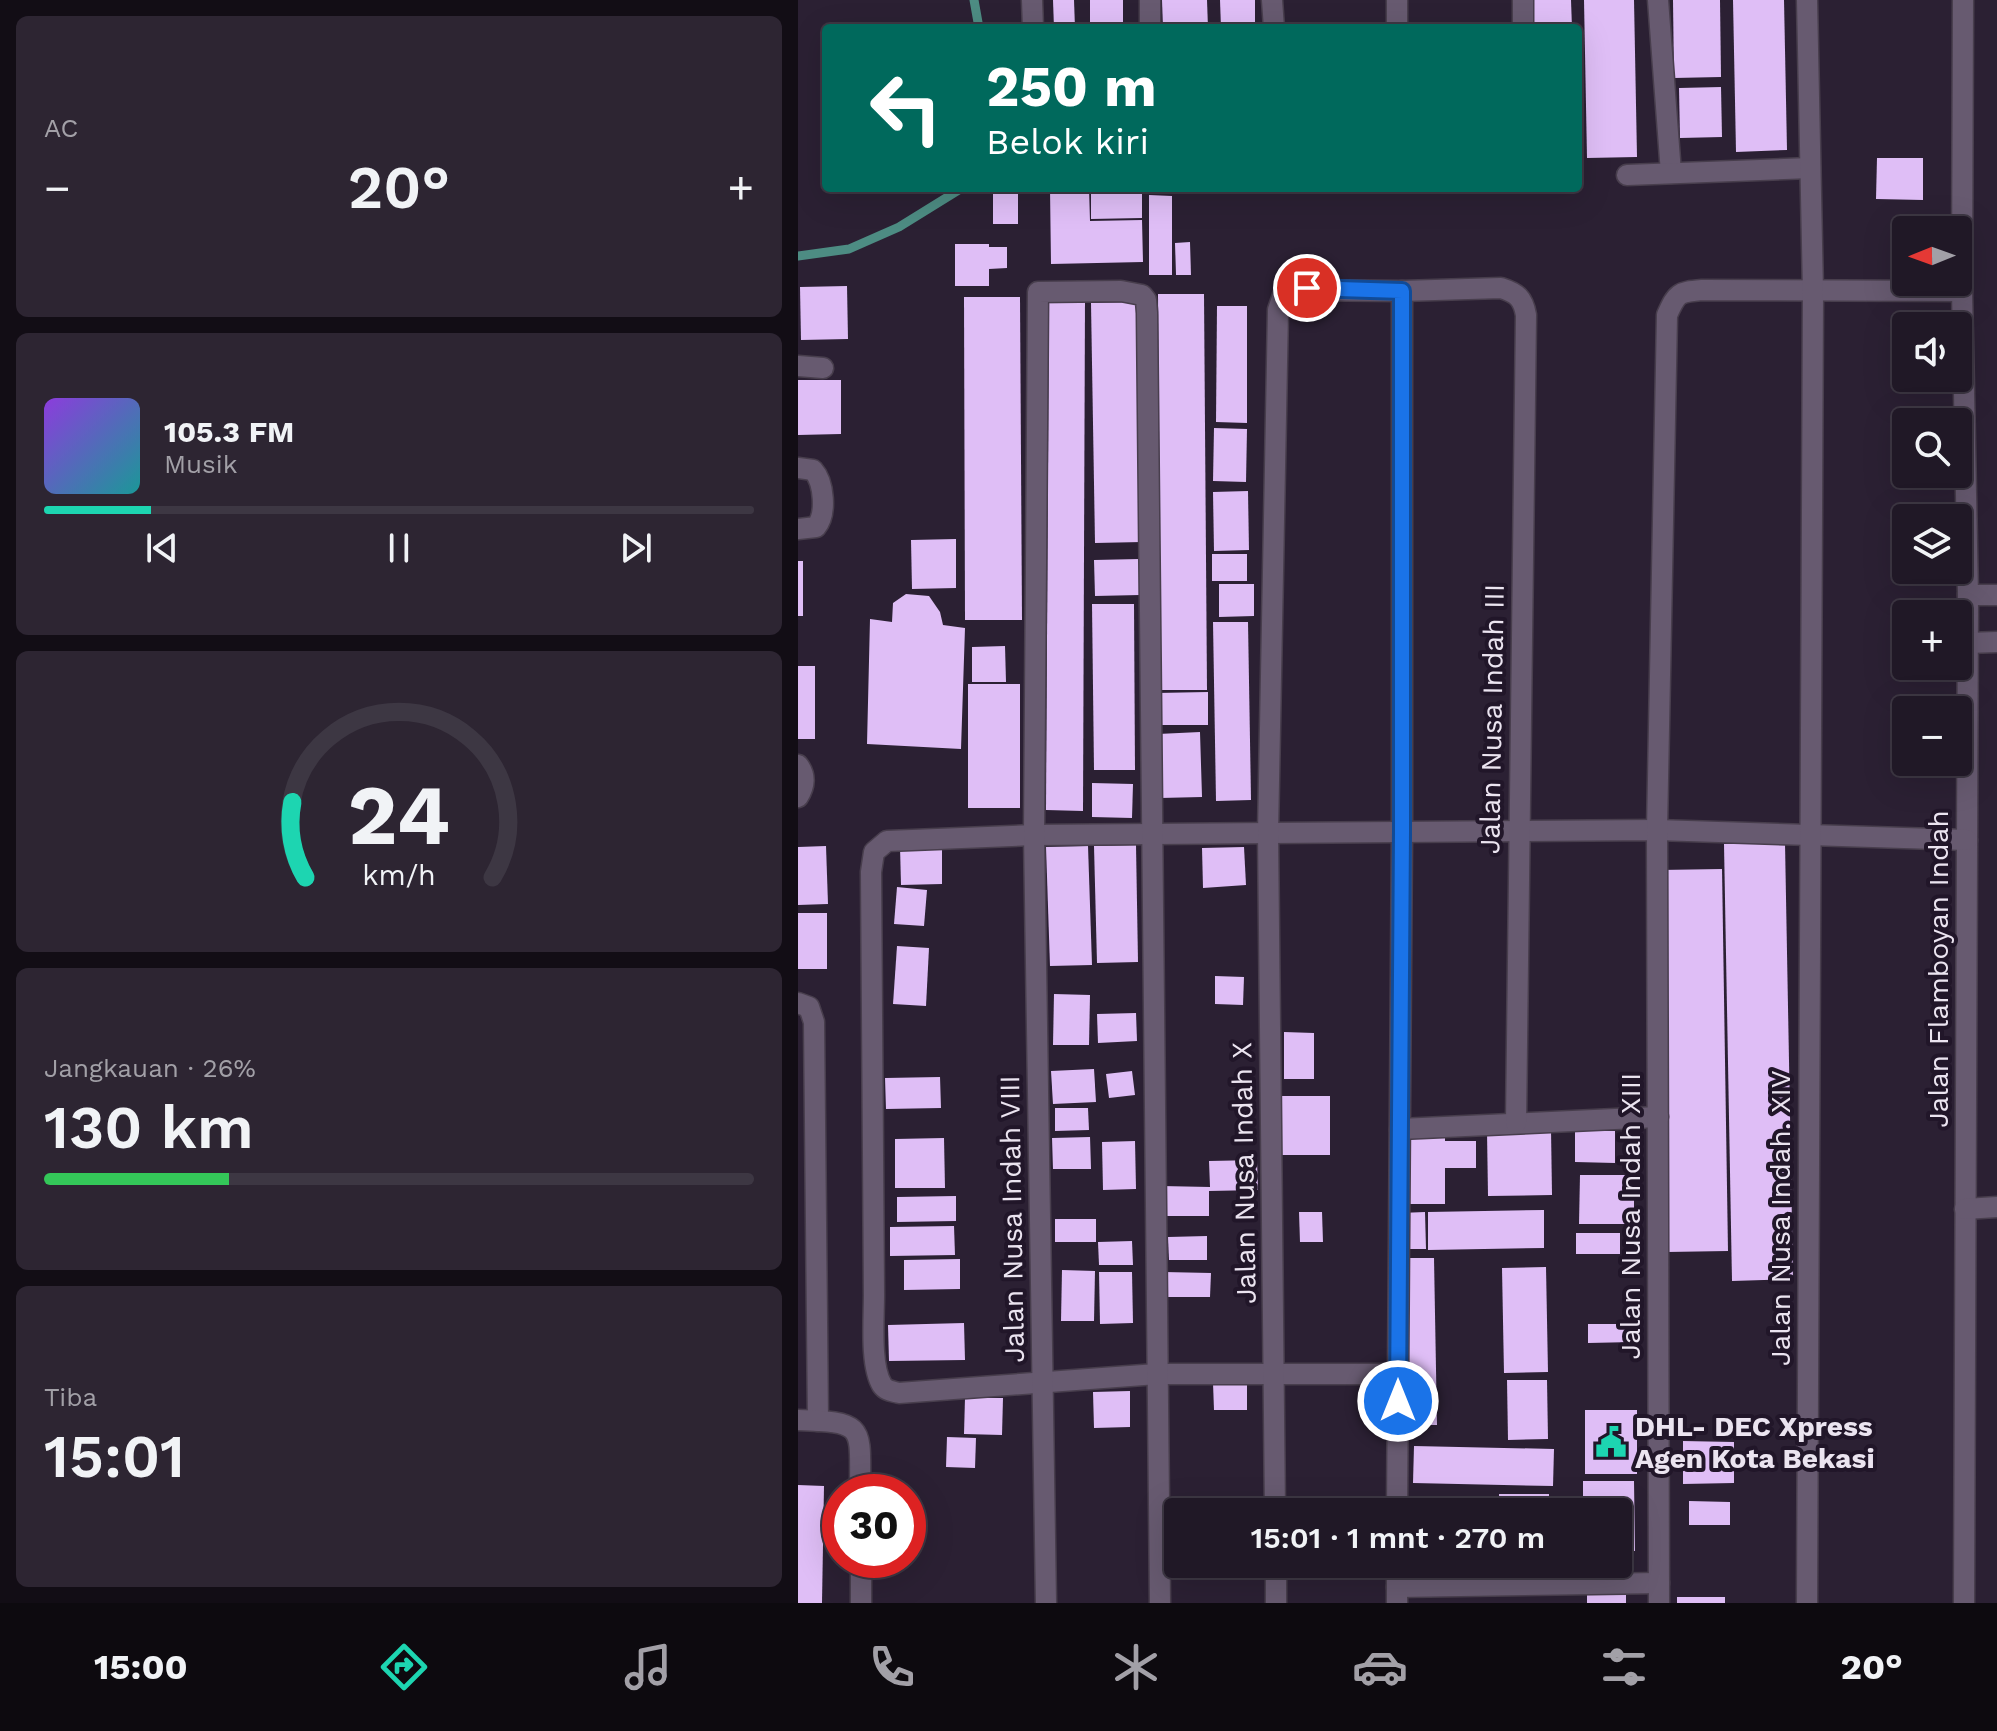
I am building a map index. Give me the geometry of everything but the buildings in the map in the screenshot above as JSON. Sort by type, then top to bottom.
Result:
[{"type":"street","points":[[1032,0],[1033,24]]},
{"type":"street","points":[[1150,0],[1150,24]]},
{"type":"street","points":[[1272,0],[1274,24]]},
{"type":"street","points":[[1397,0],[1397,24]]},
{"type":"street","points":[[1523,0],[1523,24]]},
{"type":"street","points":[[1658,0],[1671,173]]},
{"type":"street","name":"Jalan Nusa Indah. XIV","points":[[1807,0],[1813,292],[1807,1603]]},
{"type":"street","name":"Jalan Flamboyan Indah","points":[[1962,216],[1963,0]]},
{"type":"street","points":[[1627,175],[1810,168]]},
{"type":"street","name":"Jalan Nusa Indah III","points":[[1402,291],[1501,288],[1516,293],[1524,302],[1526,315],[1516,1123]]},
{"type":"street","name":"Jalan Nusa Indah X","points":[[1275,1498],[1268,833],[1278,310],[1283,295],[1292,290],[1402,291]]},
{"type":"street","name":"Jalan Nusa Indah VIII","points":[[1046,1603],[1034,835],[1038,292],[1121,291],[1142,295],[1146,300],[1152,834]]},
{"type":"street","points":[[1397,1498],[1402,291]]},
{"type":"street","name":"Jalan Nusa Indah XIII","points":[[1659,1593],[1657,830],[1667,315],[1676,296],[1684,291],[1813,292]]},
{"type":"street","points":[[1813,292],[1892,291]]},
{"type":"street","name":"Jalan Flamboyan Indah","points":[[1962,296],[1968,600]]},
{"type":"street","points":[[798,366],[823,368]]},
{"type":"street","points":[[798,468],[813,470],[819,477],[823,513],[816,527],[798,529]]},
{"type":"street","points":[[1968,595],[1997,595]]},
{"type":"street","points":[[1972,643],[1997,642]]},
{"type":"street","name":"Jalan Flamboyan Indah","points":[[1964,1603],[1968,680]]},
{"type":"street","points":[[798,765],[803,774],[803,787],[798,797]]},
{"type":"street","points":[[1398,1374],[1157,1374],[899,1393],[885,1389],[875,1357],[871,872],[874,852],[882,843],[893,840],[1034,835],[1657,830],[1967,840]]},
{"type":"street","points":[[1152,834],[1160,1603]]},
{"type":"street","points":[[798,1003],[809,1007],[814,1022],[808,1420],[848,1424],[856,1433],[860,1474]]},
{"type":"street","points":[[1400,1129],[1658,1117]]},
{"type":"street","points":[[1965,1209],[1997,1207]]},
{"type":"street","points":[[861,1578],[861,1603]]},
{"type":"street","points":[[1276,1578],[1276,1603]]},
{"type":"street","points":[[1397,1595],[1659,1593]]},
{"type":"waterway","points":[[974,0],[978,24]]},
{"type":"waterway","points":[[798,256],[849,249],[899,227],[956,192]]},
{"type":"place","name":"DHL- DEC Xpress Agen Kota Bekasi","points":[[1611,1442]]},
{"type":"route","points":[[1307,288],[1402,291],[1398,1401]]}]
